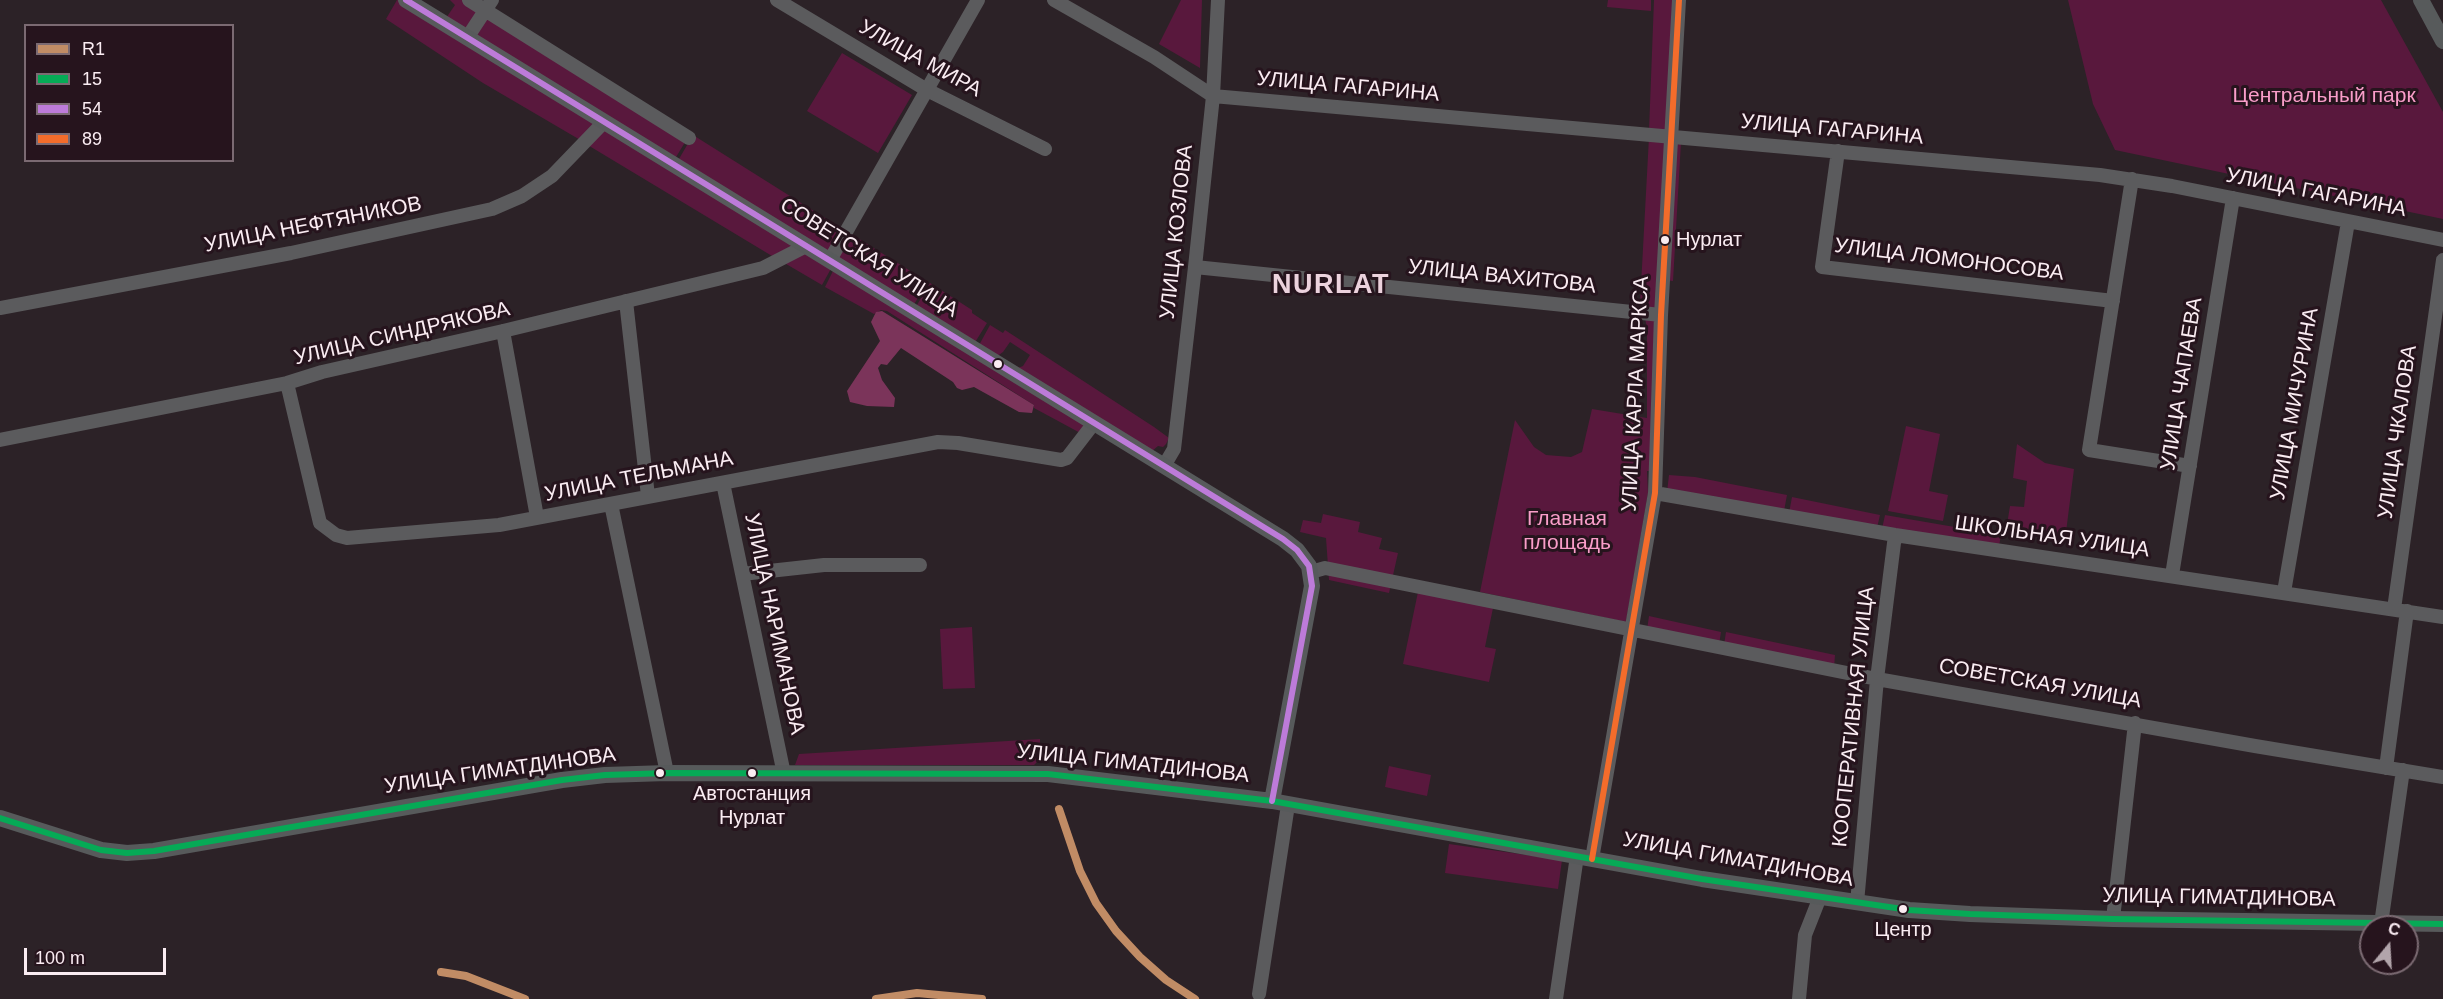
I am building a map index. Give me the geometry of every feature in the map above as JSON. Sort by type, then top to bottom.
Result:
[{"type":"main road","name":"СОВЕТСКАЯ УЛИЦА","points":[[406,0],[1283,539],[1308,566]]},
{"type":"main road","points":[[2421,0],[2443,41]]},
{"type":"main road","points":[[1280,803],[1311,594],[1308,566]]},
{"type":"main road","name":"УЛИЦА ГИМАТДИНОВА","points":[[0,818],[101,850],[127,853],[562,780],[605,776],[667,773],[1048,774],[1280,803],[1857,903],[1960,914],[2359,924]]},
{"type":"main road","name":"УЛИЦА ГИМАТДИНОВА","points":[[2419,924],[2443,924]]},
{"type":"street","points":[[469,0],[489,5],[689,138]]},
{"type":"street","name":"УЛИЦА МИРА","points":[[777,0],[927,90],[1045,149]]},
{"type":"street","points":[[830,260],[978,0]]},
{"type":"street","points":[[1054,0],[1154,57],[1213,96]]},
{"type":"street","name":"УЛИЦА КОЗЛОВА","points":[[1164,466],[1174,449],[1213,96],[1218,0]]},
{"type":"street","name":"УЛИЦА КАРЛА МАРКСА","points":[[1556,999],[1655,493],[1661,315],[1679,0]]},
{"type":"street","points":[[467,38],[489,5]]},
{"type":"street","name":"УЛИЦА ГАГАРИНА","points":[[1213,96],[2132,179],[2443,240]]},
{"type":"street","name":"УЛИЦА НЕФТЯНИКОВ","points":[[0,308],[291,253],[492,209],[522,196],[552,176],[604,122]]},
{"type":"street","name":"УЛИЦА ЛОМОНОСОВА","points":[[1838,151],[1822,267],[2113,301]]},
{"type":"street","points":[[2132,179],[2089,450],[2190,466]]},
{"type":"street","name":"УЛИЦА ЧАПАЕВА","points":[[2172,576],[2233,198]]},
{"type":"street","name":"УЛИЦА МИЧУРИНА","points":[[2284,592],[2348,222]]},
{"type":"street","name":"УЛИЦА СИНДРЯКОВА","points":[[0,440],[287,383],[322,372],[763,268],[806,246]]},
{"type":"street","name":"УЛИЦА ЧКАЛОВА","points":[[2386,768],[2400,610],[2443,260]]},
{"type":"street","name":"УЛИЦА ВАХИТОВА","points":[[1195,267],[1661,315]]},
{"type":"street","points":[[626,301],[648,496]]},
{"type":"street","points":[[503,331],[537,518]]},
{"type":"street","name":"УЛИЦА ТЕЛЬМАНА","points":[[287,383],[320,523],[336,535],[347,538],[499,525],[938,442],[958,443],[1061,460],[1067,458],[1094,423]]},
{"type":"street","name":"УЛИЦА НАРИМАНОВА","points":[[723,483],[784,774]]},
{"type":"street","name":"ШКОЛЬНАЯ УЛИЦА","points":[[1655,493],[1895,535],[2443,617]]},
{"type":"street","points":[[611,504],[667,773]]},
{"type":"street","name":"КООПЕРАТИВНАЯ УЛИЦА","points":[[1857,903],[1877,679],[1895,535]]},
{"type":"street","points":[[742,574],[824,565],[920,565]]},
{"type":"street","name":"СОВЕТСКАЯ УЛИЦА","points":[[1308,566],[1523,606],[1630,630],[1877,679],[2443,777]]},
{"type":"street","points":[[2113,919],[2135,723]]},
{"type":"street","points":[[2382,915],[2403,770]]},
{"type":"street","points":[[1259,994],[1280,803]]},
{"type":"street","points":[[1799,999],[1805,935],[1820,897]]},
{"type":"green space","points":[[397,0],[401,0],[599,123],[582,141],[483,83],[386,19]]},
{"type":"green space","points":[[450,0],[466,0],[482,10],[466,34],[444,21],[455,5]]},
{"type":"green space","points":[[1181,0],[1202,0],[1200,68],[1159,44]]},
{"type":"green space","points":[[1608,0],[1651,0],[1651,11],[1607,7]]},
{"type":"green space","points":[[1654,0],[1676,0],[1669,132],[1649,131]]},
{"type":"green space","name":"Центральный парк","points":[[2068,0],[2381,0],[2443,112],[2443,219],[2115,150],[2093,104]]},
{"type":"green space","points":[[486,13],[687,139],[673,162],[470,37]]},
{"type":"green space","points":[[842,53],[912,95],[878,153],[807,111]]},
{"type":"green space","points":[[604,124],[803,246],[777,259],[586,144]]},
{"type":"green space","points":[[693,135],[844,230],[829,258],[676,164]]},
{"type":"green space","points":[[1649,137],[1668,139],[1659,311],[1641,309],[1640,304]]},
{"type":"green space","points":[[1674,140],[1681,142],[1673,281],[1665,280]]},
{"type":"green space","points":[[848,232],[928,282],[911,309],[832,260]]},
{"type":"green space","points":[[805,248],[833,265],[822,285],[781,261]]},
{"type":"green space","points":[[835,267],[1092,424],[1084,435],[1034,408],[1034,405],[887,311],[881,310],[874,314],[825,287]]},
{"type":"green space","points":[[930,283],[972,310],[972,313],[987,323],[974,344],[914,310]]},
{"type":"green space","name":"Главная площадь","points":[[1644,315],[1659,317],[1654,471],[1647,471],[1648,493],[1626,622],[1480,592],[1515,420],[1534,447],[1546,455],[1571,457],[1582,452],[1592,409],[1647,418],[1647,327]]},
{"type":"green space","points":[[990,325],[1003,333],[1005,330],[1154,427],[1169,438],[1166,444],[1163,447],[1158,446],[1151,452],[1018,368],[1023,366],[1030,355],[1010,342],[996,357],[978,347]]},
{"type":"green space","points":[[1906,426],[1940,434],[1929,491],[1948,495],[1943,521],[1888,511]]},
{"type":"green space","points":[[2017,444],[2045,463],[2074,469],[2065,540],[2006,531],[2010,506],[2024,507],[2027,481],[2013,478]]},
{"type":"green space","points":[[1669,475],[1695,477],[1787,495],[1784,511],[1667,492]]},
{"type":"green space","points":[[1792,497],[1880,515],[1877,528],[1789,513]]},
{"type":"green space","points":[[1323,514],[1360,522],[1358,532],[1382,538],[1379,549],[1398,553],[1389,593],[1329,580],[1326,538],[1300,532],[1303,520],[1321,523]]},
{"type":"green space","points":[[1885,515],[2001,535],[1999,546],[1882,529]]},
{"type":"green space","points":[[1418,592],[1493,608],[1485,647],[1496,649],[1489,682],[1403,664]]},
{"type":"green space","points":[[1649,616],[1721,632],[1719,645],[1647,630]]},
{"type":"green space","points":[[972,627],[975,688],[943,689],[940,629]]},
{"type":"green space","points":[[1726,632],[1835,655],[1834,668],[1724,645]]},
{"type":"green space","points":[[1040,739],[1040,759],[1034,765],[795,765],[799,754]]},
{"type":"green space","points":[[1389,766],[1431,775],[1427,796],[1385,787]]},
{"type":"green space","points":[[1449,844],[1562,860],[1558,889],[1445,873]]},
{"type":"shaded area","points":[[882,311],[1034,405],[1032,413],[1019,412],[974,387],[962,390],[957,388],[953,382],[901,348],[887,365],[881,364],[878,368],[882,380],[895,398],[894,407],[867,406],[850,402],[847,391],[880,341],[871,322],[876,312]]},
{"type":"transit line","name":"54","points":[[406,0],[1283,539],[1297,550],[1309,566],[1312,586],[1272,801]]},
{"type":"transit line","name":"89","points":[[1592,859],[1655,493],[1661,315],[1679,0]]},
{"type":"transit line","name":"15","points":[[0,818],[101,850],[127,853],[154,851],[562,780],[605,775],[667,773],[1048,774],[1272,801],[1702,879],[1909,910],[2113,919],[2443,924]]},
{"type":"transit line","name":"R1","points":[[1059,809],[1080,871],[1096,903],[1116,931],[1166,980],[1195,999]]},
{"type":"transit line","name":"R1","points":[[441,972],[466,976],[525,999]]},
{"type":"transit line","name":"R1","points":[[876,999],[917,993],[982,999]]},
{"type":"place","name":"Нурлат","points":[[1665,240]]},
{"type":"place","name":"Автостанция Нурлат","points":[[752,773]]},
{"type":"place","name":"Центр","points":[[1903,909]]},
{"type":"district","name":"NURLAT","points":[[1331,286]]}]
